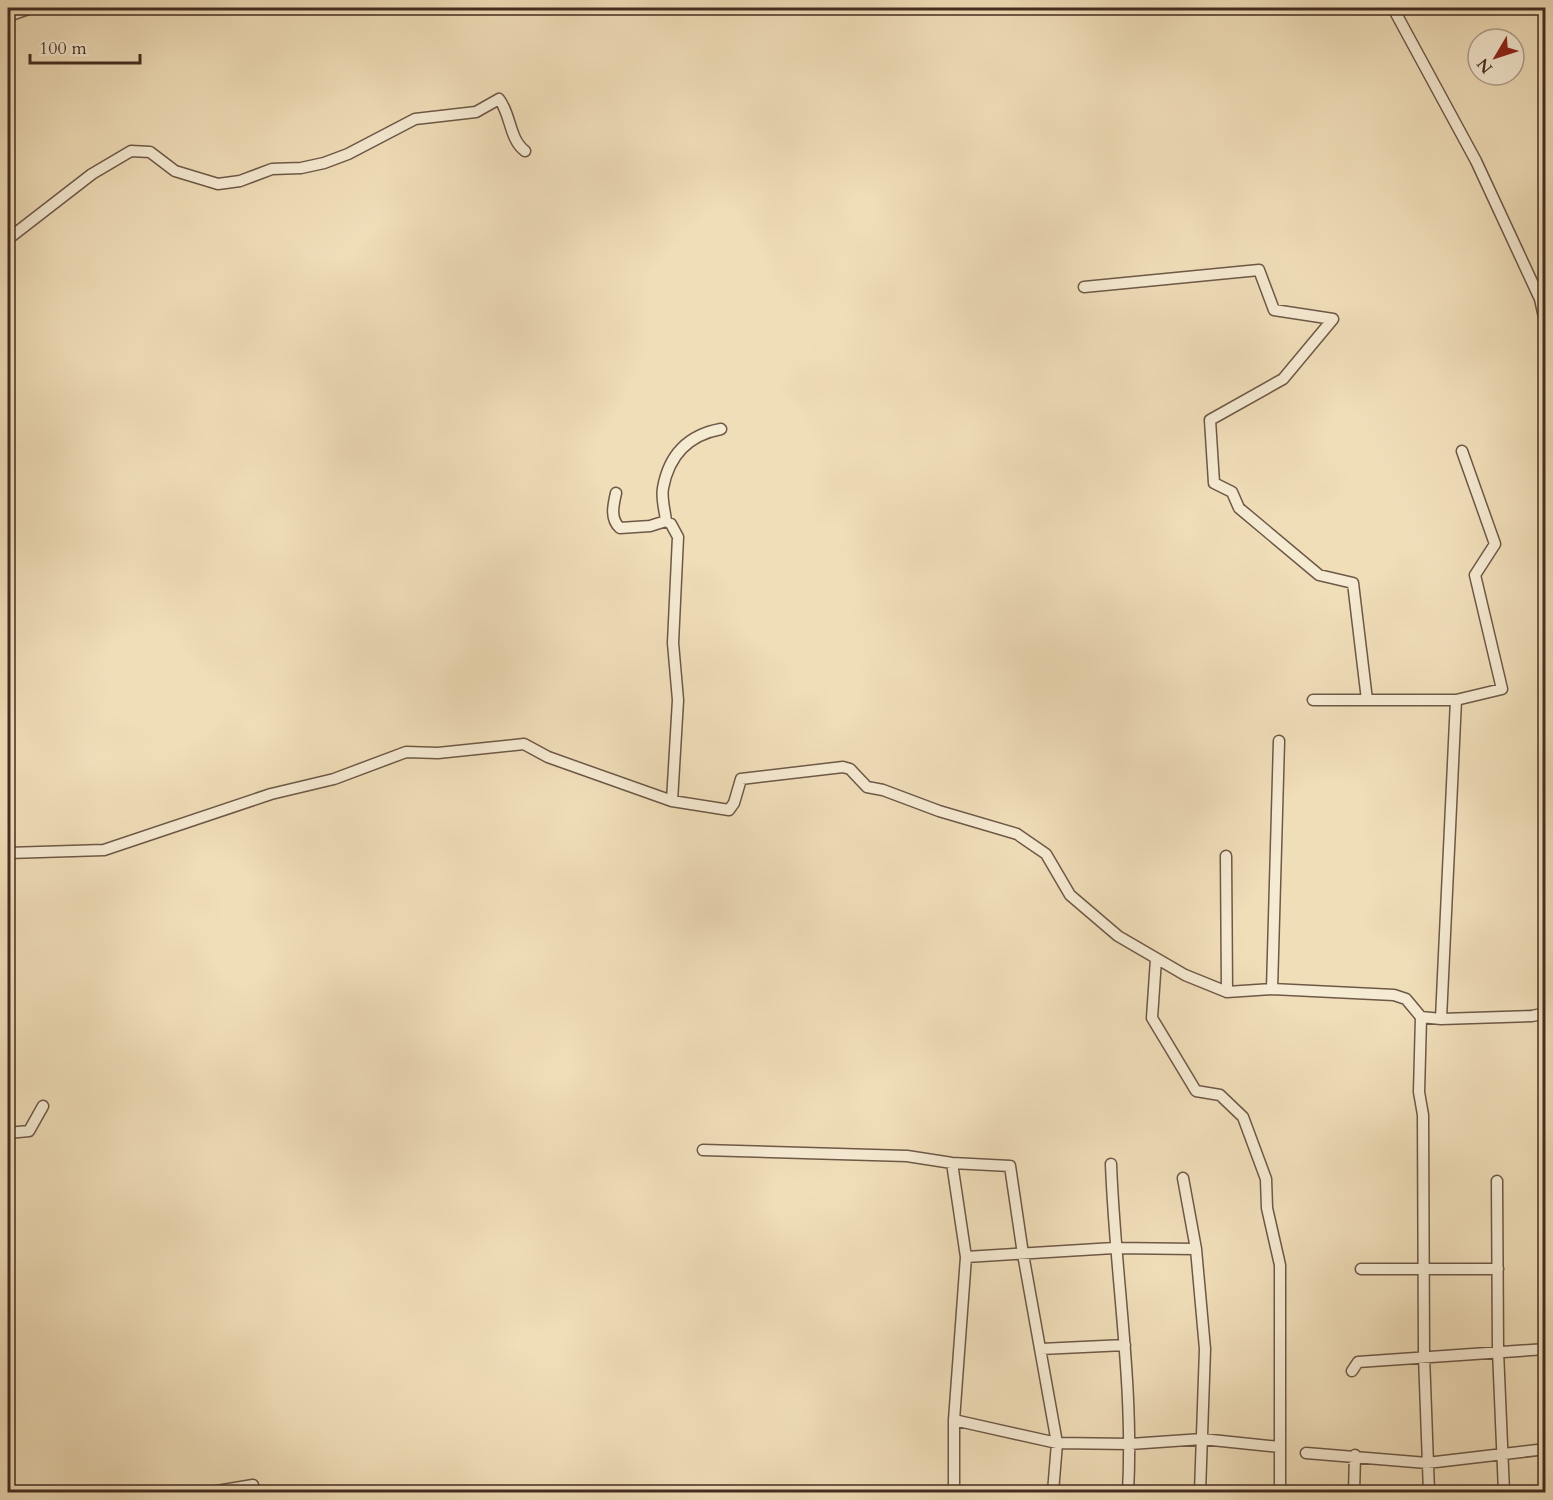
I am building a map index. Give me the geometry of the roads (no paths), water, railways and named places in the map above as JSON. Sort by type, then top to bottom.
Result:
[{"type":"street","points":[[8,16],[31,8]]},
{"type":"street","points":[[1393,8],[1476,161],[1540,299],[1545,326]]},
{"type":"street","points":[[8,239],[92,174],[131,151],[150,152],[175,171],[218,183],[240,181],[272,170],[301,168],[324,163],[348,154],[415,120],[476,112],[499,99],[506,107],[518,146],[525,151]]},
{"type":"street","points":[[1084,287],[1259,270],[1274,310],[1333,319],[1283,379],[1210,420],[1214,483],[1232,492],[1239,508],[1319,575],[1353,583],[1367,700]]},
{"type":"street","points":[[8,363],[8,386]]},
{"type":"street","points":[[666,521],[662,490],[676,455],[682,445],[707,431],[721,429]]},
{"type":"street","points":[[1313,700],[1456,700],[1502,689],[1475,575],[1495,544],[1462,452]]},
{"type":"street","points":[[615,493],[613,515],[615,523],[620,528],[650,526],[666,521],[671,524],[678,537],[673,643],[678,700],[672,801]]},
{"type":"street","points":[[1440,1019],[1456,700]]},
{"type":"street","points":[[1272,989],[1279,741]]},
{"type":"street","points":[[8,853],[104,850],[271,794],[334,779],[406,752],[438,753],[524,744],[548,757],[672,801],[729,810],[734,803],[741,779],[843,767],[850,769],[867,787],[883,790],[939,811],[1017,834],[1046,854],[1070,895],[1118,936],[1156,959],[1227,992],[1272,989],[1394,995],[1406,999],[1421,1017],[1419,1092],[1423,1115],[1424,1356],[1429,1492]]},
{"type":"street","points":[[1226,856],[1227,992]]},
{"type":"street","points":[[1156,959],[1152,1018],[1196,1091],[1220,1095],[1243,1117],[1266,1179],[1267,1208],[1280,1264],[1280,1492]]},
{"type":"street","points":[[1421,1017],[1440,1019],[1532,1016],[1545,1013]]},
{"type":"street","points":[[8,1133],[29,1131],[43,1106]]},
{"type":"street","points":[[703,1150],[907,1156],[952,1163],[1010,1166],[1023,1254],[1057,1443],[1053,1492]]},
{"type":"street","points":[[952,1163],[966,1257],[954,1420],[954,1492]]},
{"type":"street","points":[[1111,1164],[1114,1248],[1125,1345],[1130,1444],[1128,1492]]},
{"type":"street","points":[[1183,1178],[1196,1249],[1205,1349],[1200,1492]]},
{"type":"street","points":[[1497,1181],[1498,1351],[1504,1492]]},
{"type":"street","points":[[966,1257],[1114,1248],[1196,1249]]},
{"type":"street","points":[[1361,1269],[1498,1269]]},
{"type":"street","points":[[1041,1349],[1125,1345]]},
{"type":"street","points":[[1352,1371],[1358,1362],[1545,1349]]},
{"type":"street","points":[[954,1420],[1057,1443],[1130,1444],[1202,1439],[1280,1447]]},
{"type":"street","points":[[1306,1453],[1355,1455],[1427,1463],[1545,1449]]},
{"type":"street","points":[[1354,1492],[1355,1455]]},
{"type":"street","points":[[211,1492],[253,1485]]}]
